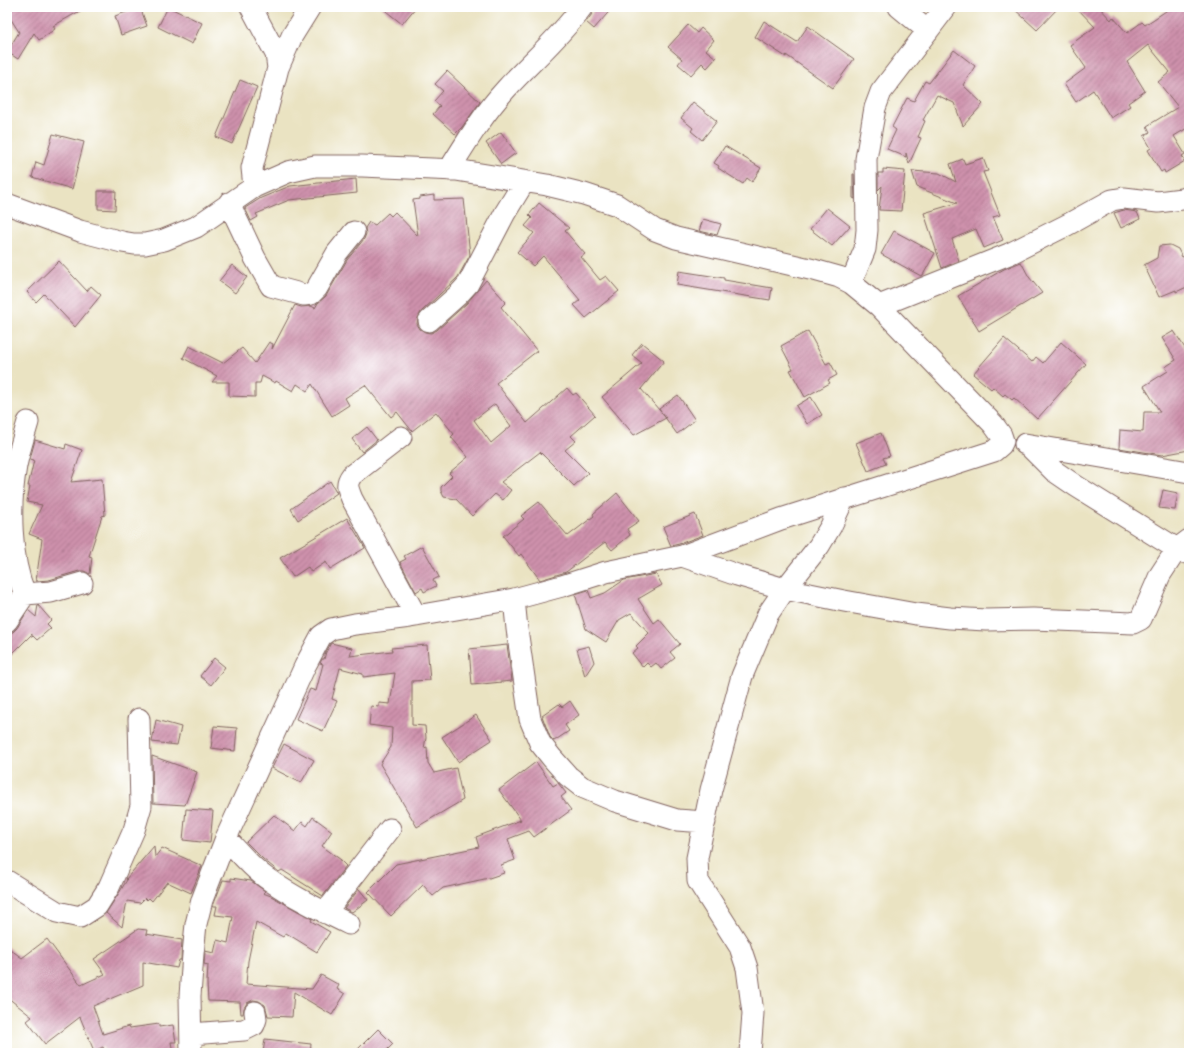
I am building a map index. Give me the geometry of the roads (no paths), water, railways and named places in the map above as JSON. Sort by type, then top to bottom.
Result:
[{"type":"street","points":[[251,7],[276,54],[278,68]]},
{"type":"street","points":[[254,187],[252,168],[278,68],[292,36],[310,7]]},
{"type":"street","points":[[449,170],[485,114],[511,83],[548,48],[582,7]]},
{"type":"street","points":[[899,7],[928,31]]},
{"type":"street","points":[[851,283],[865,249],[867,230],[866,159],[875,108],[881,92],[946,7]]},
{"type":"street","points":[[7,204],[80,231],[134,244],[146,244],[164,240],[196,227],[254,187],[288,172],[315,166],[362,166],[449,170],[547,185],[584,194],[617,205],[655,230],[676,238],[814,270],[839,277],[851,283],[879,306],[993,424],[1003,441]]},
{"type":"street","points":[[429,321],[468,284],[505,214],[524,182]]},
{"type":"street","points":[[879,306],[1009,254],[1112,200],[1124,198],[1158,202],[1182,199],[1189,196]]},
{"type":"street","points":[[229,203],[255,258],[271,286],[304,295],[311,294],[318,288],[337,253],[354,232]]},
{"type":"street","points":[[25,594],[18,574],[13,523],[16,466],[28,422]]},
{"type":"street","points":[[401,437],[352,475],[348,481],[348,489],[416,616]]},
{"type":"street","points":[[1003,441],[1189,472]]},
{"type":"street","points":[[255,1012],[256,1019],[254,1025],[244,1030],[191,1044],[190,996],[196,924],[202,900],[226,838],[305,666],[321,636],[331,629],[355,624],[416,616],[514,599],[606,572],[682,556],[781,518],[994,451],[1003,441]]},
{"type":"street","points":[[682,556],[737,575],[785,589],[851,602],[950,618],[986,620],[1032,619],[1133,623],[1141,619],[1160,576],[1185,548],[1076,486],[1054,471],[1028,445]]},
{"type":"street","points":[[750,1053],[753,1013],[747,968],[740,947],[698,881],[697,858],[711,790],[742,676],[768,614],[785,589],[819,546],[844,498]]},
{"type":"street","points":[[25,594],[51,592],[82,583]]},
{"type":"street","points":[[7,621],[25,594]]},
{"type":"street","points":[[514,599],[530,718],[540,743],[552,758],[568,776],[582,787],[615,801],[677,820],[705,822]]},
{"type":"street","points":[[7,881],[57,912],[80,917],[97,906],[109,887],[134,830],[141,806],[139,719]]},
{"type":"street","points":[[325,913],[390,829]]},
{"type":"street","points":[[226,838],[251,866],[265,877],[325,913],[349,924]]}]
